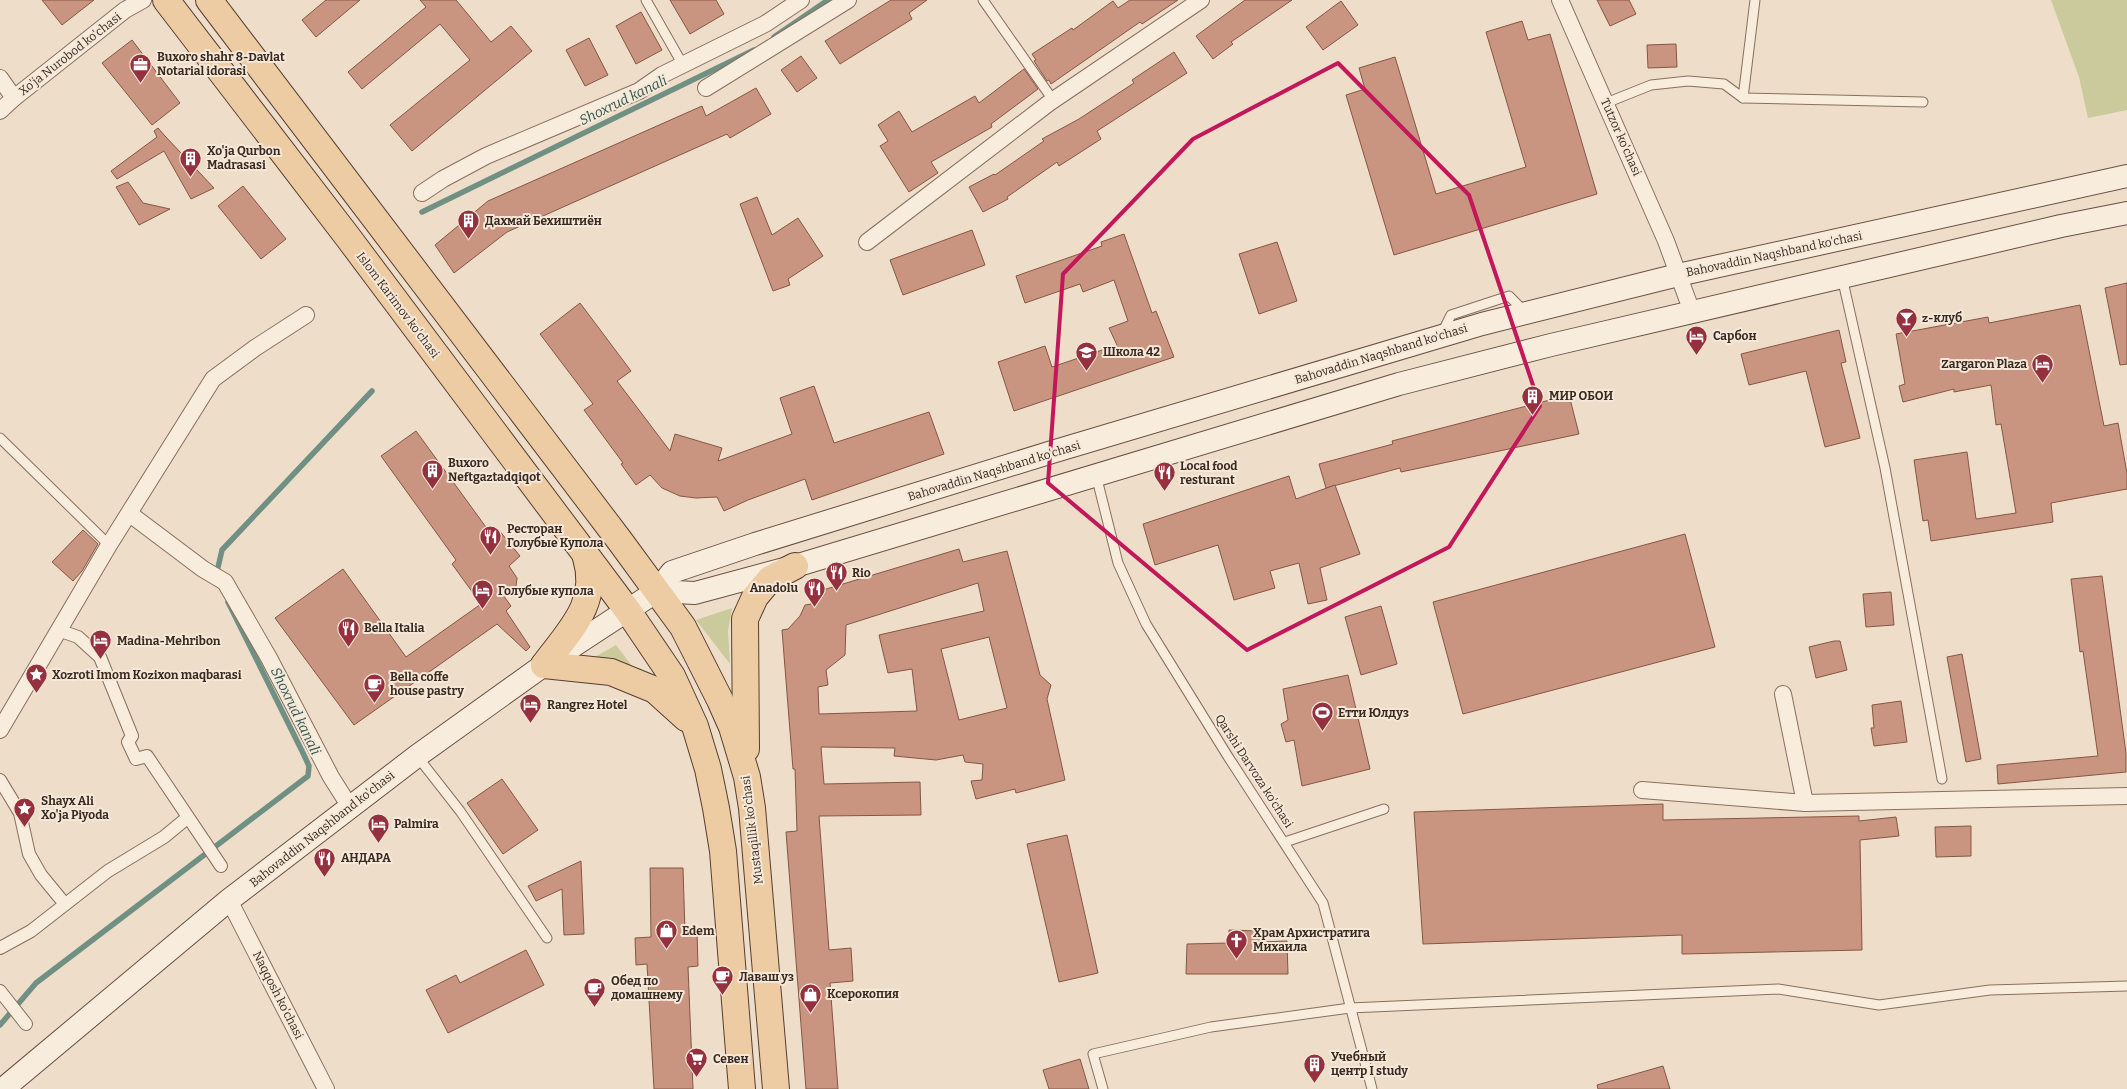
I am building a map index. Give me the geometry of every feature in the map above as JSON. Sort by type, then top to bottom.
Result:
[{"type":"main road","name":"Islom Karimov ko'chasi","points":[[166,0],[321,201],[628,610]]},
{"type":"main road","points":[[209,0],[657,592],[695,593],[795,566],[1399,384],[1551,345],[2127,212]]},
{"type":"main road","name":"Bahovaddin Naqshband ko'chasi","points":[[4,1089],[229,900],[417,756],[544,665],[657,592],[672,572],[754,544],[1052,452],[1525,312],[1678,275],[2127,176]]},
{"type":"main road","points":[[585,554],[591,572],[589,592],[583,611],[544,665],[611,672],[634,680],[655,690],[695,726]]},
{"type":"main road","points":[[747,777],[745,619],[755,597],[770,579],[795,566]]},
{"type":"main road","name":"Mustaqillik ko'chasi","points":[[657,592],[683,627],[720,700],[732,727],[747,777],[752,808],[776,1089]]},
{"type":"main road","points":[[628,610],[672,676],[695,726],[708,769],[723,851],[742,1089]]},
{"type":"street","name":"Xo'ja Nurobod ko'chasi","points":[[0,111],[125,10],[143,0]]},
{"type":"street","points":[[422,193],[443,179],[486,156],[639,91],[662,76],[766,24],[801,0]]},
{"type":"street","points":[[706,88],[848,0]]},
{"type":"street","points":[[867,242],[1053,100],[1200,0]]},
{"type":"street","name":"Tutzor ko'chasi","points":[[1560,0],[1666,241],[1692,312]]},
{"type":"street","points":[[0,78],[14,98]]},
{"type":"street","points":[[0,730],[109,545],[213,379],[255,348],[306,315]]},
{"type":"street","points":[[130,514],[203,569],[225,582],[269,658],[331,777],[350,807]]},
{"type":"street","points":[[58,630],[78,636],[100,656],[132,736],[128,742],[136,758],[147,756],[221,866]]},
{"type":"street","points":[[1783,694],[1805,803]]},
{"type":"street","points":[[0,780],[20,813],[29,854],[41,875],[64,903]]},
{"type":"street","points":[[1642,790],[1805,803],[2127,796]]},
{"type":"street","points":[[0,948],[30,931],[108,871],[164,837],[187,818]]},
{"type":"street","name":"Naqqosh ko'chasi","points":[[229,900],[326,1089]]},
{"type":"street","points":[[0,991],[26,1024]]},
{"type":"lane","points":[[646,0],[684,65]]},
{"type":"lane","points":[[983,0],[1053,100]]},
{"type":"lane","points":[[1743,98],[1755,0]]},
{"type":"lane","points":[[1606,103],[1651,85],[1688,81],[1724,84],[1743,98],[1923,102]]},
{"type":"lane","points":[[1842,277],[1885,468],[1942,778]]},
{"type":"lane","points":[[0,438],[109,545]]},
{"type":"lane","name":"Qarshi Darvoza ko'chasi","points":[[1096,475],[1118,563],[1146,624],[1227,755],[1323,903],[1372,1089]]},
{"type":"lane","points":[[417,756],[460,811],[547,938]]},
{"type":"lane","points":[[1285,842],[1384,809]]},
{"type":"lane","points":[[1103,1089],[1093,1054],[1211,1027],[1350,1008],[1778,989],[1879,1005],[1990,990],[2127,986]]},
{"type":"highlighted area","points":[[1338,63],[1469,195],[1540,406],[1449,547],[1247,650],[1048,483],[1063,274],[1193,139]]},
{"type":"green space","points":[[2051,0],[2127,0],[2127,110],[2088,118],[2079,77]]},
{"type":"green space","points":[[732,608],[728,631],[730,664],[696,620]]},
{"type":"green space","points":[[616,645],[635,670],[623,662],[593,658]]},
{"type":"building","points":[[42,0],[94,0],[62,25]]},
{"type":"building","points":[[326,0],[360,0],[316,37],[302,20]]},
{"type":"building","points":[[420,0],[456,0],[491,42],[511,26],[532,51],[412,151],[390,125],[470,60],[440,24],[362,89],[348,72],[426,7]]},
{"type":"building","points":[[670,0],[716,0],[724,14],[690,34]]},
{"type":"building","points":[[891,0],[927,0],[909,13],[912,19],[840,64],[825,41]]},
{"type":"building","points":[[1130,0],[1178,0],[1142,24],[1140,22],[1051,84],[1049,80],[1047,81],[1034,61],[1036,60],[1032,54],[1072,28],[1073,30],[1113,1],[1118,8]]},
{"type":"building","points":[[1245,0],[1292,0],[1231,42],[1233,44],[1213,59],[1196,36]]},
{"type":"building","points":[[1597,0],[1629,0],[1636,14],[1610,26]]},
{"type":"building","points":[[1341,1],[1358,25],[1323,50],[1306,27]]},
{"type":"building","points":[[641,12],[662,50],[636,64],[616,26]]},
{"type":"building","points":[[1522,21],[1528,40],[1550,34],[1597,194],[1394,255],[1346,95],[1365,89],[1359,68],[1395,57],[1436,194],[1526,167],[1486,32]]},
{"type":"building","points":[[589,38],[608,75],[585,86],[566,50]]},
{"type":"building","name":"Buxoro shahr 8-Davlat Notarial idorasi","points":[[132,40],[180,103],[152,125],[102,63]]},
{"type":"building","points":[[1676,44],[1677,67],[1648,68],[1647,45]]},
{"type":"building","points":[[1174,52],[1187,73],[1097,131],[1101,139],[1059,166],[1057,162],[1007,197],[1008,199],[983,212],[969,187],[995,175],[1044,141],[1042,139],[1079,119],[1134,83],[1132,80]]},
{"type":"building","points":[[801,56],[817,78],[797,92],[781,70]]},
{"type":"building","points":[[1024,69],[1038,89],[991,124],[992,127],[931,162],[938,173],[909,192],[880,146],[888,141],[878,125],[899,111],[912,132],[975,96],[979,103]]},
{"type":"building","points":[[756,88],[771,114],[730,138],[727,134],[507,232],[454,273],[435,245],[488,201],[702,106],[706,116]]},
{"type":"building","points":[[158,128],[214,188],[191,199],[164,151],[117,179],[111,171],[157,137],[154,131]]},
{"type":"building","points":[[128,182],[143,203],[170,209],[139,225],[116,187]]},
{"type":"building","points":[[243,186],[286,239],[261,259],[218,206]]},
{"type":"building","points":[[757,197],[772,235],[798,218],[823,256],[788,279],[790,285],[773,291],[740,204]]},
{"type":"building","points":[[972,230],[985,265],[903,295],[890,260]]},
{"type":"building","points":[[1124,234],[1152,313],[1156,311],[1174,357],[1014,411],[998,362],[1045,346],[1052,367],[1117,345],[1109,328],[1128,321],[1114,280],[1083,292],[1080,284],[1025,303],[1016,276],[1102,246],[1101,242]]},
{"type":"building","points":[[1277,242],[1297,301],[1259,314],[1239,254]]},
{"type":"building","points":[[2127,283],[2127,364],[2120,365],[2105,288]]},
{"type":"building","points":[[580,303],[631,371],[617,381],[670,451],[675,434],[722,448],[718,461],[792,434],[780,398],[814,386],[834,443],[929,412],[944,454],[812,500],[805,479],[724,511],[717,497],[696,498],[680,496],[662,488],[650,475],[636,485],[621,464],[623,463],[584,410],[593,404],[540,334]]},
{"type":"building","points":[[2080,305],[2104,426],[2118,423],[2127,473],[2127,489],[2051,503],[2053,522],[1931,541],[1928,520],[1923,521],[1914,460],[1967,452],[1976,519],[2016,513],[2001,424],[1996,425],[1991,385],[1954,392],[1954,389],[1903,402],[1899,386],[1905,384],[1896,334],[1988,317],[1989,323]]},
{"type":"building","points":[[1839,330],[1846,362],[1841,363],[1860,438],[1825,447],[1806,371],[1749,385],[1741,354]]},
{"type":"building","name":"МИР ОБОИ","points":[[1569,395],[1579,434],[1401,472],[1400,468],[1326,488],[1319,464],[1393,444],[1392,441]]},
{"type":"building","points":[[416,431],[491,534],[498,529],[520,556],[509,566],[517,578],[516,586],[503,595],[511,606],[506,611],[530,647],[526,651],[497,624],[354,725],[275,618],[343,569],[406,657],[481,604],[452,564],[456,560],[381,456]]},
{"type":"building","points":[[1289,476],[1296,499],[1335,485],[1360,554],[1320,568],[1327,600],[1308,604],[1299,563],[1270,571],[1275,588],[1234,600],[1218,545],[1155,565],[1143,524]]},
{"type":"building","points":[[83,530],[98,544],[82,571],[73,581],[52,562]]},
{"type":"building","points":[[1685,534],[1715,647],[1463,714],[1433,602]]},
{"type":"building","points":[[959,549],[963,562],[1007,551],[1040,675],[1051,685],[1047,699],[1065,780],[1016,793],[1015,789],[976,799],[971,781],[982,780],[983,764],[965,762],[963,755],[936,760],[894,756],[895,748],[821,747],[824,784],[920,782],[921,815],[819,816],[829,950],[851,948],[853,981],[830,983],[838,1089],[806,1089],[786,832],[797,831],[795,769],[793,769],[782,630],[788,629],[800,616],[805,605],[811,604],[823,590]],"holes":[[[978,583],[984,611],[879,635],[888,673],[912,669],[917,711],[819,714],[818,687],[828,685],[826,670],[845,655],[846,625]],[[989,637],[1007,708],[959,720],[941,649]]]},
{"type":"building","points":[[2102,576],[2126,753],[2126,772],[1998,784],[1997,765],[2098,756],[2083,651],[2080,652],[2071,579]]},
{"type":"building","points":[[1891,592],[1894,625],[1866,627],[1863,594]]},
{"type":"building","points":[[1381,606],[1397,664],[1361,675],[1345,617]]},
{"type":"building","points":[[1840,641],[1847,670],[1816,678],[1809,647]]},
{"type":"building","points":[[1962,654],[1981,759],[1966,762],[1947,657]]},
{"type":"building","name":"Етти Юлдуз","points":[[1348,675],[1370,769],[1302,786],[1294,740],[1286,742],[1281,724],[1288,720],[1283,689]]},
{"type":"building","points":[[1901,701],[1907,742],[1874,746],[1871,728],[1874,728],[1872,705]]},
{"type":"building","points":[[502,779],[538,830],[503,854],[467,803]]},
{"type":"building","points":[[1663,804],[1663,820],[1859,816],[1859,821],[1896,817],[1899,836],[1860,840],[1862,950],[1682,954],[1682,935],[1423,944],[1414,812]]},
{"type":"building","points":[[1971,826],[1971,856],[1936,857],[1935,827]]},
{"type":"building","points":[[1067,835],[1098,973],[1059,982],[1027,844]]},
{"type":"building","points":[[581,861],[584,934],[564,935],[562,889],[536,901],[528,886]]},
{"type":"building","points":[[650,868],[683,868],[685,932],[697,932],[698,966],[688,967],[693,1089],[654,1089],[647,964],[636,965],[635,938],[651,937]]},
{"type":"building","name":"Храм Архистратига Михаила","points":[[1229,930],[1260,931],[1260,942],[1287,941],[1288,974],[1186,974],[1187,944],[1229,943]]},
{"type":"building","points":[[526,950],[544,985],[448,1033],[426,990],[456,975],[460,983]]},
{"type":"building","points":[[1080,1059],[1089,1089],[1049,1089],[1043,1070]]},
{"type":"building","points":[[1663,1066],[1670,1089],[1598,1089],[1597,1085]]},
{"type":"waterway","name":"Shoxrud kanali","points":[[774,37],[828,0]]},
{"type":"waterway","name":"Shoxrud kanali","points":[[422,212],[754,50]]},
{"type":"waterway","name":"Shoxrud kanali","points":[[216,576],[222,550],[372,391]]},
{"type":"waterway","name":"Shoxrud kanali","points":[[0,1025],[36,983],[308,776],[309,766],[228,602]]},
{"type":"place","name":"Buxoro shahr 8-Davlat Notarial idorasi","points":[[141,83]]},
{"type":"place","name":"Xo'ja Qurbon Madrasasi","points":[[191,177]]},
{"type":"place","name":"Дахмай Бехиштиён","points":[[469,240]]},
{"type":"place","name":"z-клуб","points":[[1906,337]]},
{"type":"place","name":"Сарбон","points":[[1697,355]]},
{"type":"place","name":"Школа 42","points":[[1087,371]]},
{"type":"place","name":"Zargaron Plaza","points":[[2043,383]]},
{"type":"place","name":"МИР ОБОИ","points":[[1533,415]]},
{"type":"place","name":"Buxoro Neftgaztadqiqot","points":[[432,489]]},
{"type":"place","name":"Local food resturant","points":[[1164,492]]},
{"type":"place","name":"Ресторан Голубые Купола","points":[[491,555]]},
{"type":"place","name":"Rio","points":[[836,592]]},
{"type":"place","name":"Anadolu","points":[[814,607]]},
{"type":"place","name":"Голубые купола","points":[[482,610]]},
{"type":"place","name":"Bella Italia","points":[[348,647]]},
{"type":"place","name":"Madina-Mehribon","points":[[101,660]]},
{"type":"place","name":"Xozroti Imom Kozixon maqbarasi","points":[[36,694]]},
{"type":"place","name":"Bella coffe house pastry","points":[[374,703]]},
{"type":"place","name":"Rangrez Hotel","points":[[531,724]]},
{"type":"place","name":"Етти Юлдуз","points":[[1322,732]]},
{"type":"place","name":"Shayx Ali Xo'ja Piyoda","points":[[25,827]]},
{"type":"place","name":"Palmira","points":[[378,843]]},
{"type":"place","name":"АНДАРА","points":[[325,877]]},
{"type":"place","name":"Edem","points":[[666,950]]},
{"type":"place","name":"Храм Архистратига Михаила","points":[[1237,959]]},
{"type":"place","name":"Лаваш уз","points":[[723,996]]},
{"type":"place","name":"Обед по домашнему","points":[[595,1007]]},
{"type":"place","name":"Ксерокопия","points":[[811,1013]]},
{"type":"place","name":"Севен","points":[[697,1078]]},
{"type":"place","name":"Учебный центр I study","points":[[1315,1083]]}]
